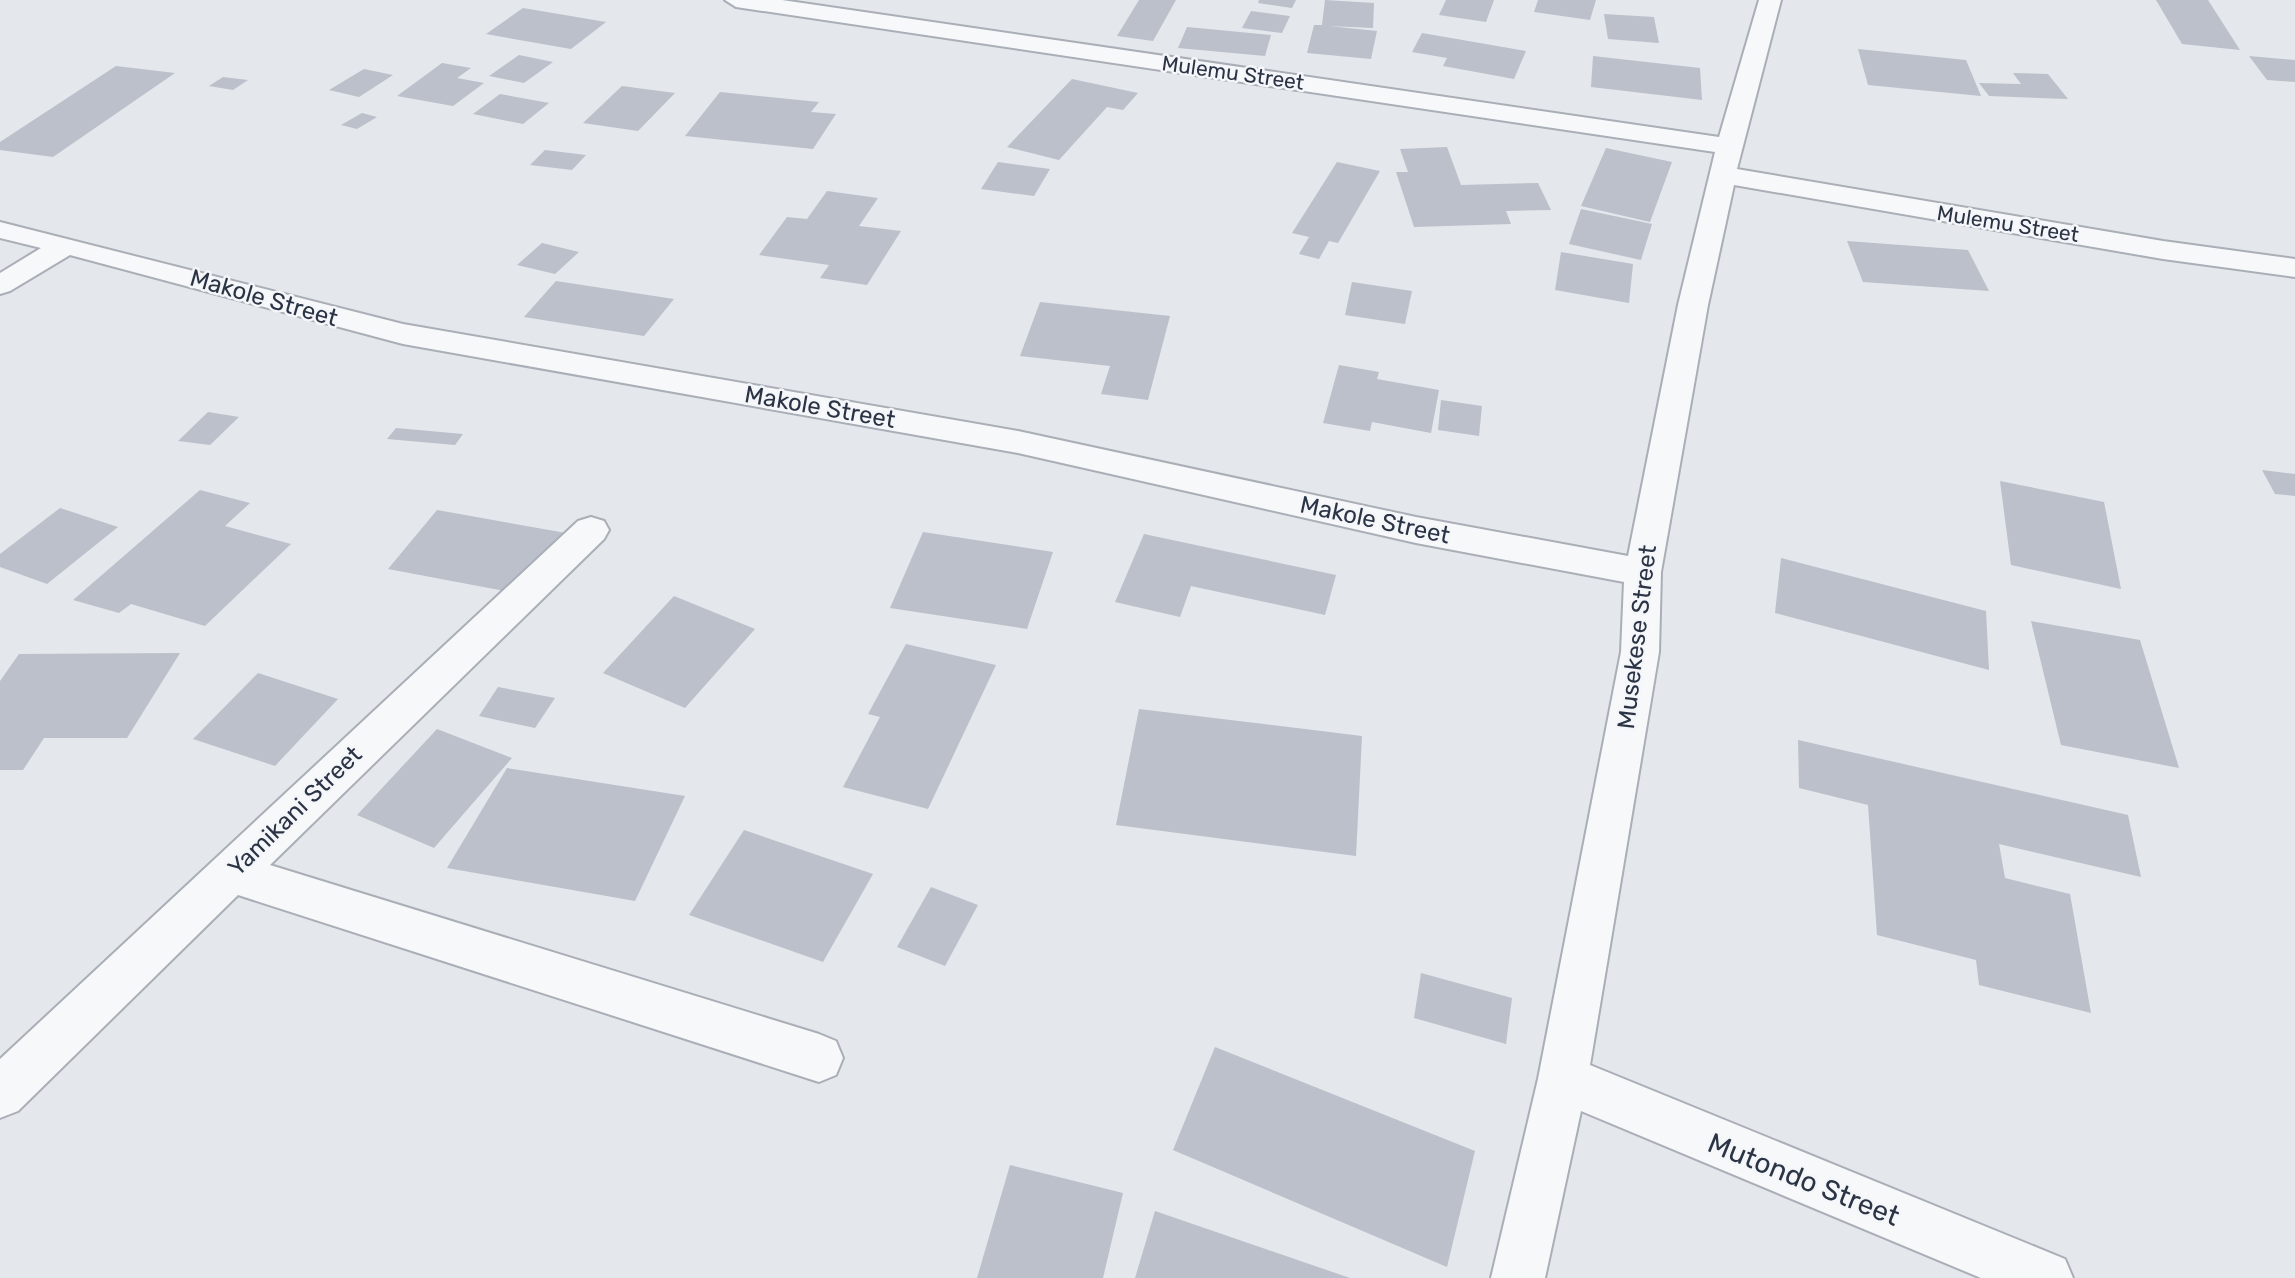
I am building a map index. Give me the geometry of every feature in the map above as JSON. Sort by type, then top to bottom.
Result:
[{"type":"street","name":"Mulemu Street","points":[[737,0],[1726,161],[2163,250],[2295,268]]},
{"type":"street","name":"Musekese Street","points":[[1518,1278],[1563,1079],[1640,652],[1643,572],[1693,304],[1726,161],[1770,0]]},
{"type":"street","name":"Makole Street","points":[[0,230],[67,245],[307,312],[403,334],[1018,442],[1416,530],[1643,572]]},
{"type":"street","points":[[0,285],[67,245]]},
{"type":"street","name":"Yamikani Street","points":[[0,1093],[590,530]]},
{"type":"street","points":[[231,873],[819,1058]]},
{"type":"street","name":"Mutondo Street","points":[[1563,1079],[2046,1278]]},
{"type":"building","points":[[1139,0],[1176,0],[1153,41],[1117,36]]},
{"type":"building","points":[[1259,0],[1296,0],[1292,8],[1258,3]]},
{"type":"building","points":[[1325,0],[1374,3],[1373,28],[1329,26],[1377,31],[1371,59],[1307,53],[1314,25],[1322,25]]},
{"type":"building","points":[[1446,0],[1494,0],[1486,22],[1439,15]]},
{"type":"building","points":[[1538,0],[1596,0],[1590,20],[1534,12]]},
{"type":"building","points":[[2156,0],[2208,0],[2240,50],[2182,44]]},
{"type":"building","points":[[523,8],[606,22],[571,49],[486,34]]},
{"type":"building","points":[[1251,11],[1290,16],[1282,33],[1242,28]]},
{"type":"building","points":[[1604,14],[1654,17],[1659,43],[1608,39]]},
{"type":"building","points":[[1187,27],[1271,35],[1265,56],[1178,48]]},
{"type":"building","points":[[1422,33],[1526,51],[1514,79],[1443,66],[1447,58],[1412,52]]},
{"type":"building","points":[[1858,49],[1966,60],[1981,96],[1868,85]]},
{"type":"building","points":[[519,55],[553,62],[524,83],[489,76]]},
{"type":"building","points":[[1593,56],[1700,68],[1702,100],[1591,87]]},
{"type":"building","points":[[2249,56],[2295,60],[2295,82],[2267,80]]},
{"type":"building","points":[[442,63],[471,68],[457,78],[484,83],[453,106],[397,96]]},
{"type":"building","points":[[116,66],[175,73],[53,157],[0,150],[0,142]]},
{"type":"building","points":[[364,69],[393,75],[359,97],[329,90]]},
{"type":"building","points":[[2013,73],[2048,74],[2068,99],[1989,96],[1979,83],[2021,84]]},
{"type":"building","points":[[223,77],[248,80],[233,90],[209,86]]},
{"type":"building","points":[[1072,79],[1138,93],[1123,110],[1107,107],[1059,160],[1007,147]]},
{"type":"building","points":[[622,86],[675,93],[638,131],[583,123]]},
{"type":"building","points":[[720,92],[819,102],[811,112],[836,114],[813,149],[685,136]]},
{"type":"building","points":[[500,94],[549,103],[523,124],[473,114]]},
{"type":"building","points":[[362,113],[377,117],[357,129],[341,125]]},
{"type":"building","points":[[1447,147],[1461,185],[1538,183],[1551,210],[1506,211],[1511,224],[1414,227],[1396,172],[1408,172],[1400,149]]},
{"type":"building","points":[[1606,148],[1672,162],[1650,222],[1581,206]]},
{"type":"building","points":[[545,150],[586,155],[572,170],[530,165]]},
{"type":"building","points":[[998,162],[1050,169],[1034,196],[981,189]]},
{"type":"building","points":[[1337,162],[1380,171],[1338,243],[1329,241],[1319,259],[1299,254],[1309,237],[1292,233]]},
{"type":"building","points":[[827,191],[878,198],[859,226],[901,231],[867,285],[820,278],[829,265],[759,255],[787,217],[807,219]]},
{"type":"building","points":[[1581,209],[1652,224],[1641,260],[1569,244]]},
{"type":"building","points":[[1847,241],[1968,250],[1989,291],[1863,282]]},
{"type":"building","points":[[542,243],[579,252],[555,274],[517,265]]},
{"type":"building","points":[[1561,252],[1633,264],[1629,303],[1555,290]]},
{"type":"building","points":[[556,281],[674,299],[644,336],[524,317]]},
{"type":"building","points":[[1352,282],[1412,291],[1405,324],[1345,315]]},
{"type":"building","points":[[1040,302],[1170,316],[1148,400],[1101,394],[1110,366],[1020,356]]},
{"type":"building","points":[[1339,365],[1379,372],[1377,379],[1439,390],[1431,433],[1372,422],[1370,431],[1323,423]]},
{"type":"building","points":[[1441,400],[1482,406],[1479,436],[1438,430]]},
{"type":"building","points":[[208,412],[239,417],[210,445],[178,441]]},
{"type":"building","points":[[396,428],[463,434],[455,445],[387,439]]},
{"type":"building","points":[[2262,470],[2295,474],[2295,496],[2275,494]]},
{"type":"building","points":[[2000,481],[2104,502],[2121,589],[2011,565]]},
{"type":"building","points":[[200,490],[250,503],[225,526],[291,544],[205,626],[131,604],[119,613],[73,600]]},
{"type":"building","points":[[60,508],[118,527],[47,584],[0,567],[0,554]]},
{"type":"building","points":[[437,510],[566,533],[521,594],[388,569]]},
{"type":"building","points":[[923,532],[1053,552],[1027,629],[890,608]]},
{"type":"building","points":[[1144,534],[1336,575],[1325,615],[1191,586],[1180,617],[1115,602]]},
{"type":"building","points":[[1781,558],[1986,611],[1989,670],[1775,613]]},
{"type":"building","points":[[674,596],[755,629],[685,708],[603,673]]},
{"type":"building","points":[[2031,621],[2140,640],[2179,768],[2061,745]]},
{"type":"building","points":[[906,644],[996,665],[928,809],[843,787],[880,717],[868,714]]},
{"type":"building","points":[[180,653],[127,738],[44,738],[23,770],[0,770],[0,681],[19,654]]},
{"type":"building","points":[[258,673],[338,699],[275,766],[193,739]]},
{"type":"building","points":[[498,687],[555,698],[535,728],[479,716]]},
{"type":"building","points":[[1139,709],[1362,736],[1356,856],[1116,825]]},
{"type":"building","points":[[437,729],[512,758],[434,848],[357,815]]},
{"type":"building","points":[[1798,740],[2128,815],[2141,877],[1999,844],[2005,878],[2070,894],[2091,1013],[1979,985],[1976,960],[1877,935],[1868,805],[1799,788]]},
{"type":"building","points":[[507,768],[685,796],[635,901],[447,868]]},
{"type":"building","points":[[744,830],[873,874],[823,962],[689,915]]},
{"type":"building","points":[[931,887],[978,905],[945,966],[897,947]]},
{"type":"building","points":[[1421,973],[1512,998],[1506,1044],[1414,1018]]},
{"type":"building","points":[[1215,1047],[1475,1151],[1447,1267],[1173,1150]]},
{"type":"building","points":[[1010,1165],[1123,1193],[1103,1278],[977,1278]]},
{"type":"building","points":[[1155,1211],[1350,1278],[1135,1278]]}]
